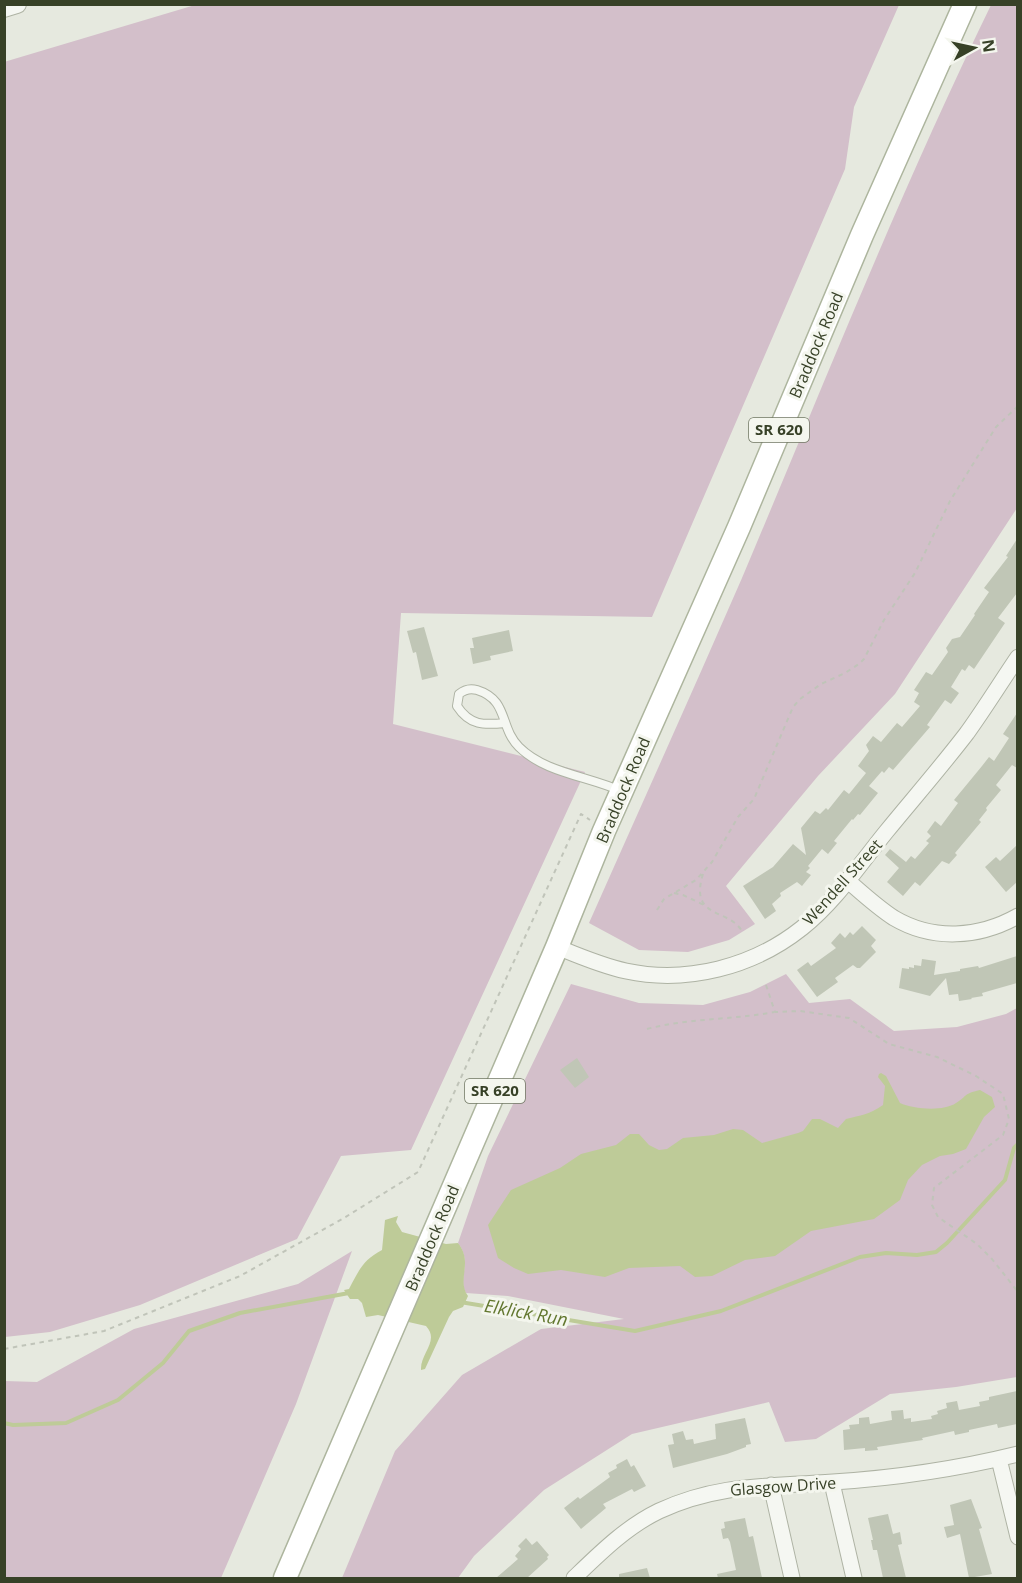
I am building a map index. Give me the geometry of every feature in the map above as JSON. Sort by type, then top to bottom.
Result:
[{"type":"main road","name":"Braddock Road","points":[[285,1578],[557,947],[604,831],[964,4]]},
{"type":"street","points":[[4,8],[17,4]]},
{"type":"street","name":"Wendell Street","points":[[557,947],[601,964],[627,971],[653,975],[682,975],[737,964],[780,943],[822,910],[847,880],[968,731],[1017,657]]},
{"type":"street","points":[[847,880],[895,918],[927,931],[967,934],[985,931],[1005,924],[1017,916]]},
{"type":"street","name":"Glasgow Drive","points":[[574,1578],[632,1527],[657,1512],[714,1491],[741,1487],[832,1483],[941,1470],[1017,1454]]},
{"type":"street","points":[[999,1459],[1017,1537]]},
{"type":"street","points":[[832,1483],[854,1578]]},
{"type":"street","points":[[771,1485],[792,1578]]},
{"type":"lane","points":[[505,723],[484,724],[467,718],[458,706],[459,694],[473,689],[492,697],[500,706],[505,723],[508,735],[520,749],[542,763],[622,791]]},
{"type":"path","points":[[657,910],[661,902],[696,880],[712,862],[738,817],[754,799],[793,707],[821,684],[860,664],[884,620],[915,573],[950,501],[996,428],[1017,406]]},
{"type":"path","points":[[4,1349],[104,1331],[240,1276],[344,1218],[418,1172],[581,814],[604,831]]},
{"type":"path","points":[[704,872],[700,890],[704,905]]},
{"type":"path","points":[[674,893],[704,905],[712,912],[735,923],[742,931]]},
{"type":"path","points":[[766,985],[775,1012]]},
{"type":"path","points":[[647,1029],[669,1023],[775,1012],[800,1011],[849,1018],[889,1044],[937,1057],[976,1076],[1003,1094],[1009,1119],[1003,1135],[934,1188],[932,1205],[938,1217],[977,1244],[1017,1292]]},
{"type":"shaded area","points":[[195,5],[899,5],[854,107],[845,169],[652,617],[401,613],[393,724],[585,772],[411,1150],[341,1156],[297,1239],[140,1305],[50,1332],[5,1337],[4,62]]},
{"type":"shaded area","points":[[991,5],[1017,5],[1017,508],[895,694],[818,776],[726,886],[755,924],[729,940],[688,952],[639,950],[589,923],[742,578],[925,146]]},
{"type":"shaded area","points":[[786,974],[809,1003],[850,999],[894,1031],[957,1027],[1006,1014],[1017,1008],[1017,1377],[956,1387],[890,1394],[816,1439],[785,1442],[769,1402],[632,1434],[544,1490],[474,1556],[458,1578],[342,1578],[395,1451],[462,1375],[541,1329],[624,1319],[508,1296],[466,1293],[463,1282],[465,1264],[458,1243],[488,1156],[571,984],[639,1003],[703,1005],[750,992]]},
{"type":"shaded area","points":[[881,1073],[886,1076],[900,1103],[906,1105],[928,1109],[944,1108],[980,1090],[992,1097],[995,1107],[984,1117],[966,1149],[940,1156],[922,1165],[908,1180],[900,1200],[874,1219],[811,1231],[775,1256],[745,1260],[712,1276],[695,1277],[680,1266],[629,1268],[605,1277],[561,1270],[528,1274],[498,1258],[488,1225],[511,1190],[560,1168],[581,1154],[616,1145],[630,1134],[639,1134],[649,1145],[659,1150],[667,1149],[683,1138],[714,1135],[733,1129],[743,1130],[762,1143],[803,1131],[812,1119],[820,1119],[838,1128],[846,1119],[869,1113],[883,1105],[885,1086],[878,1077]]},
{"type":"shaded area","points":[[398,1216],[396,1222],[402,1232],[446,1244],[458,1243],[465,1257],[464,1283],[468,1296],[463,1307],[453,1311],[449,1317],[425,1369],[421,1370],[431,1337],[426,1326],[378,1315],[366,1317],[362,1303],[358,1299],[350,1299],[344,1290],[349,1289],[366,1262],[382,1250],[385,1220]]},
{"type":"shaded area","points":[[352,1251],[296,1404],[221,1578],[5,1578],[5,1381],[37,1382],[134,1329],[298,1284]]},
{"type":"building","points":[[1017,539],[1017,593],[998,618],[1005,623],[974,669],[969,665],[965,671],[962,669],[951,687],[959,693],[951,704],[945,700],[927,725],[930,727],[893,770],[889,767],[884,773],[882,771],[869,786],[878,793],[860,815],[852,819],[834,841],[837,843],[828,854],[822,849],[808,866],[810,868],[806,872],[811,875],[802,886],[797,882],[780,893],[781,896],[772,904],[776,911],[765,919],[743,886],[773,867],[793,844],[806,855],[801,828],[815,811],[820,814],[826,808],[828,810],[844,790],[849,794],[866,773],[858,766],[869,751],[866,745],[873,736],[881,742],[897,723],[902,727],[920,706],[914,702],[919,693],[914,690],[926,672],[932,675],[948,652],[946,648],[952,639],[960,637],[989,592],[984,588],[1008,557],[1006,556]]},
{"type":"building","points":[[424,627],[438,676],[422,680],[416,652],[413,653],[407,631]]},
{"type":"building","points":[[509,630],[513,651],[490,656],[491,660],[473,664],[470,648],[474,648],[472,638]]},
{"type":"building","points":[[1017,713],[1017,768],[1012,765],[996,785],[1001,790],[986,808],[987,810],[979,820],[981,822],[955,853],[957,855],[949,864],[942,861],[920,886],[915,882],[903,896],[887,882],[899,868],[885,855],[890,849],[906,862],[911,856],[915,859],[929,843],[926,841],[931,836],[927,832],[935,821],[941,826],[958,803],[954,800],[989,757],[994,761],[1009,738],[1003,734]]},
{"type":"building","points":[[1017,845],[1017,882],[1006,892],[985,867],[996,857],[1000,861]]},
{"type":"building","points":[[862,926],[876,940],[871,946],[876,952],[860,968],[853,965],[835,978],[838,982],[817,997],[797,970],[808,962],[811,966],[836,948],[831,943],[840,933],[845,938],[850,932],[853,935]]},
{"type":"building","points":[[1017,956],[1017,983],[982,993],[983,996],[972,999],[959,1001],[958,994],[949,995],[946,978],[930,996],[899,988],[902,968],[921,966],[922,959],[936,961],[934,975],[978,966],[979,968]]},
{"type":"building","points":[[577,1058],[589,1077],[575,1088],[560,1070]]},
{"type":"building","points":[[1017,1391],[1017,1424],[998,1428],[997,1424],[955,1435],[954,1431],[922,1438],[923,1440],[877,1447],[878,1450],[865,1451],[865,1448],[844,1450],[843,1430],[850,1429],[849,1425],[859,1424],[859,1418],[869,1417],[870,1424],[892,1420],[891,1411],[903,1410],[904,1419],[911,1418],[911,1422],[932,1419],[931,1416],[938,1414],[937,1411],[947,1408],[946,1403],[957,1401],[959,1410],[980,1406],[979,1402],[989,1400],[989,1397]]},
{"type":"building","points":[[745,1418],[751,1444],[727,1454],[673,1468],[668,1445],[674,1444],[672,1434],[683,1431],[686,1440],[693,1439],[694,1444],[716,1439],[715,1424]]},
{"type":"building","points":[[627,1459],[631,1467],[634,1465],[646,1486],[634,1492],[632,1489],[603,1504],[606,1508],[581,1529],[564,1508],[610,1477],[608,1473]]},
{"type":"building","points":[[971,1499],[982,1528],[979,1529],[992,1574],[969,1578],[960,1534],[947,1538],[944,1527],[954,1525],[950,1505]]},
{"type":"building","points":[[888,1514],[893,1534],[900,1532],[902,1544],[898,1545],[906,1578],[883,1578],[877,1550],[873,1550],[868,1518]]},
{"type":"building","points":[[745,1518],[749,1537],[753,1536],[762,1578],[718,1578],[717,1574],[736,1570],[730,1542],[728,1538],[723,1539],[721,1529],[725,1528],[724,1522]]},
{"type":"building","points":[[526,1538],[532,1545],[537,1541],[549,1555],[548,1559],[527,1578],[496,1578],[518,1559],[515,1556],[521,1549],[518,1546]]},
{"type":"building","points":[[647,1568],[650,1578],[619,1578],[619,1574]]},
{"type":"waterway","name":"Elklick Run","points":[[460,1302],[635,1331],[721,1311],[860,1257],[886,1253],[917,1255],[936,1252],[1005,1180],[1014,1148],[1018,1144]]},
{"type":"waterway","name":"Elklick Run","points":[[4,1423],[13,1425],[66,1423],[118,1400],[163,1363],[189,1331],[240,1313],[349,1293]]}]
